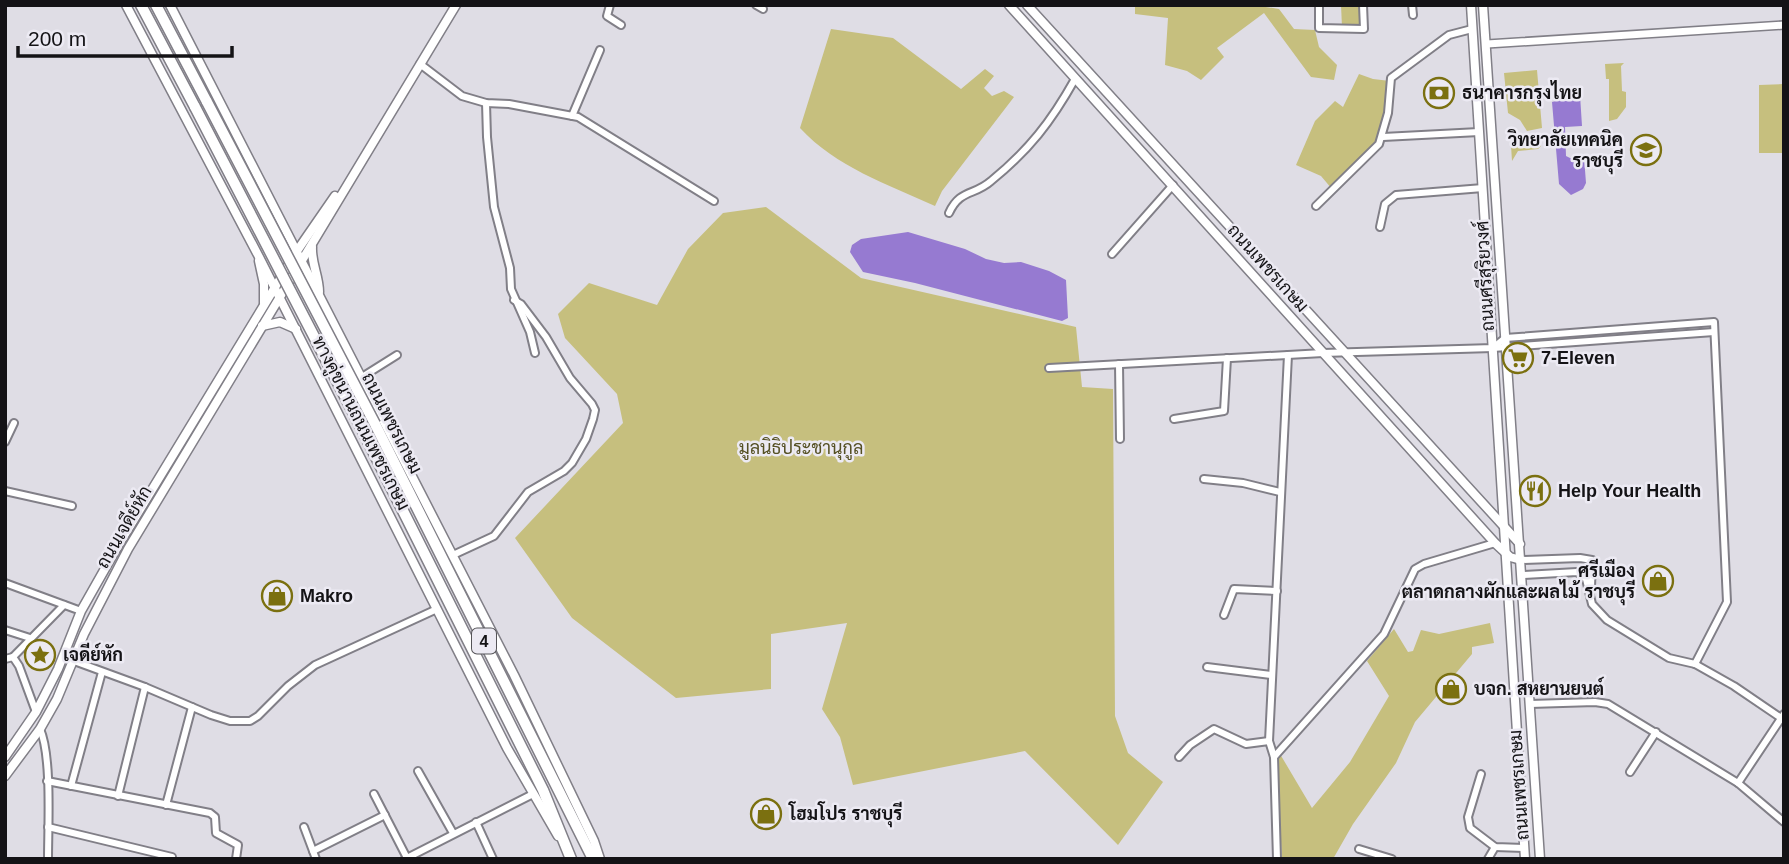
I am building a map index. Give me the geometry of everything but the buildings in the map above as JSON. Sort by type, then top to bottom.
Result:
[{"type":"highway","name":"ถนนเพชรเกษม","points":[[141,5],[362,429],[543,790],[570,856]]},
{"type":"highway","name":"ถนนเพชรเกษม","points":[[156,5],[375,424],[593,859]]},
{"type":"main road","name":"ทางคู่ขนานถนนเพชรเกษม","points":[[126,5],[275,287],[507,748],[570,856]]},
{"type":"main road","name":"ทางคู่ขนานถนนเพชรเกษม","points":[[170,5],[514,675],[594,841],[600,859]]},
{"type":"main road","points":[[301,260],[456,5]]},
{"type":"main road","name":"ถนนเพชรเกษม","points":[[1009,5],[1495,543],[1514,560],[1521,560],[1540,859]]},
{"type":"main road","name":"ถนนเพชรเกษม","points":[[1027,5],[1520,544]]},
{"type":"main road","name":"ถนนศรีสุริยวงศ์","points":[[1471,5],[1504,552]]},
{"type":"main road","name":"ถนนศรีสุริยวงศ์","points":[[1483,5],[1521,560]]},
{"type":"main road","points":[[1038,37],[1048,28]]},
{"type":"main road","points":[[1474,45],[1487,44]]},
{"type":"main road","points":[[297,251],[358,165]]},
{"type":"main road","points":[[284,226],[297,234],[309,232]]},
{"type":"main road","points":[[312,244],[311,257],[319,281],[319,294]]},
{"type":"main road","name":"ถนนเจดีย์หัก","points":[[5,757],[36,712],[58,669],[81,611],[119,544],[297,251]]},
{"type":"main road","points":[[258,255],[264,284],[263,306]]},
{"type":"main road","name":"ถนนเจดีย์หัก","points":[[5,776],[40,729],[57,699],[84,634],[128,549],[301,260]]},
{"type":"main road","points":[[262,326],[280,322],[296,329]]},
{"type":"main road","name":"ถนนเพชรเกษม","points":[[1504,552],[1525,859]]},
{"type":"street","points":[[610,5],[607,16],[621,25]]},
{"type":"street","points":[[1319,5],[1318,28],[1364,29],[1363,5]]},
{"type":"street","points":[[1412,5],[1413,15]]},
{"type":"street","points":[[1487,44],[1784,25]]},
{"type":"street","points":[[1316,206],[1379,144],[1388,113],[1391,78],[1449,35],[1472,29]]},
{"type":"street","points":[[572,116],[600,50]]},
{"type":"street","points":[[420,64],[462,96],[486,103],[509,104],[578,117],[714,201]]},
{"type":"street","points":[[949,213],[957,199],[989,183],[1039,136],[1054,116],[1074,79]]},
{"type":"street","points":[[486,103],[494,207],[510,268],[514,300],[530,332],[535,353]]},
{"type":"street","points":[[1383,137],[1479,132]]},
{"type":"street","points":[[1112,254],[1172,185]]},
{"type":"street","points":[[1380,227],[1385,204],[1396,195],[1483,188]]},
{"type":"street","points":[[453,555],[494,536],[528,492],[564,471],[586,439],[593,419],[593,404],[570,378],[547,337],[521,304],[514,300]]},
{"type":"street","points":[[1049,368],[1323,352],[1493,348],[1505,342],[1714,322],[1727,603],[1695,664]]},
{"type":"street","points":[[1636,328],[1637,337]]},
{"type":"street","points":[[1505,342],[1714,332]]},
{"type":"street","points":[[362,377],[397,355]]},
{"type":"street","points":[[1277,859],[1274,757],[1269,741],[1288,355]]},
{"type":"street","points":[[1174,419],[1224,411],[1227,358]]},
{"type":"street","points":[[1119,364],[1121,439]]},
{"type":"street","points":[[5,442],[14,424]]},
{"type":"street","points":[[1204,479],[1243,483],[1280,492]]},
{"type":"street","points":[[5,491],[72,506]]},
{"type":"street","points":[[1274,757],[1384,634],[1415,569],[1495,543]]},
{"type":"street","points":[[1521,560],[1592,560],[1590,592]]},
{"type":"street","points":[[1522,575],[1577,572],[1586,579],[1592,604],[1597,611],[1622,630],[1669,657],[1695,664],[1783,717],[1738,783]]},
{"type":"street","points":[[5,583],[81,611]]},
{"type":"street","points":[[1224,615],[1234,589],[1277,591]]},
{"type":"street","points":[[36,712],[19,666],[9,658],[64,605]]},
{"type":"street","points":[[74,661],[230,721],[250,720],[258,716],[288,686],[315,665],[437,609]]},
{"type":"street","points":[[5,630],[30,638]]},
{"type":"street","points":[[1207,667],[1271,675]]},
{"type":"street","points":[[71,786],[102,672]]},
{"type":"street","points":[[118,796],[145,687]]},
{"type":"street","points":[[1530,704],[1602,702],[1623,712],[1738,783],[1784,822]]},
{"type":"street","points":[[166,805],[192,707]]},
{"type":"street","points":[[40,729],[44,738],[47,781],[48,859]]},
{"type":"street","points":[[1179,757],[1214,729],[1246,744],[1269,741]]},
{"type":"street","points":[[1630,772],[1656,732]]},
{"type":"street","points":[[418,771],[453,833]]},
{"type":"street","points":[[1481,774],[1468,817],[1470,828],[1495,847],[1524,848]]},
{"type":"street","points":[[47,781],[214,815],[216,833],[238,845],[236,859]]},
{"type":"street","points":[[374,794],[406,858],[533,794]]},
{"type":"street","points":[[304,827],[315,855],[385,815]]},
{"type":"street","points":[[476,822],[493,859]]},
{"type":"street","points":[[48,827],[172,857]]},
{"type":"street","points":[[1488,859],[1495,847]]},
{"type":"street","points":[[1359,849],[1392,859]]},
{"type":"green space","points":[[1135,5],[1253,5],[1279,9],[1294,29],[1315,30],[1319,47],[1337,65],[1334,80],[1311,77],[1264,13],[1217,48],[1224,57],[1201,80],[1187,71],[1165,65],[1168,18],[1135,14]]},
{"type":"green space","points":[[1341,5],[1359,5],[1361,26],[1342,27]]},
{"type":"green space","points":[[831,29],[893,38],[961,89],[985,69],[994,76],[984,88],[992,96],[1004,91],[1014,97],[942,191],[935,206],[846,164],[814,142],[800,128]]},
{"type":"green space","points":[[1624,63],[1621,66],[1622,91],[1626,92],[1626,107],[1617,119],[1609,121],[1609,79],[1606,79],[1605,64]]},
{"type":"green space","points":[[1537,70],[1542,128],[1527,131],[1520,120],[1508,113],[1504,73]]},
{"type":"green space","points":[[1359,74],[1390,81],[1383,137],[1332,189],[1321,176],[1296,165],[1315,121],[1335,101],[1343,107]]},
{"type":"green space","points":[[1784,84],[1784,153],[1759,153],[1759,85]]},
{"type":"green space","points":[[1510,130],[1518,138],[1541,140],[1541,146],[1538,149],[1518,151],[1512,161]]},
{"type":"green space","name":"มูลนิธิประชานุกูล","points":[[766,207],[861,278],[1076,327],[1082,387],[1113,389],[1115,716],[1128,753],[1163,782],[1118,845],[1025,751],[853,785],[840,737],[822,709],[847,623],[771,634],[771,689],[676,698],[572,618],[515,538],[623,423],[617,394],[565,338],[558,314],[589,283],[657,305],[688,249],[723,213]]},
{"type":"green space","points":[[1490,623],[1494,643],[1472,647],[1472,654],[1415,722],[1396,763],[1353,824],[1333,859],[1282,858],[1276,759],[1280,754],[1312,808],[1350,762],[1389,696],[1367,661],[1394,629],[1408,652],[1413,651],[1421,630],[1439,634]]},
{"type":"shaded area","points":[[1565,88],[1580,95],[1582,126],[1565,127],[1566,156],[1584,157],[1586,183],[1583,189],[1571,195],[1559,184],[1552,102],[1556,101],[1558,90]]},
{"type":"shaded area","points":[[908,232],[965,249],[986,259],[1004,263],[1021,262],[1066,280],[1068,318],[1062,321],[863,272],[850,252],[852,245],[861,239]]},
{"type":"place","name":"ธนาคารกรุงไทย","points":[[1439,93]]},
{"type":"place","name":"วิทยาลัยเทคนิค ราชบุรี","points":[[1646,150]]},
{"type":"place","name":"7-Eleven","points":[[1518,358]]},
{"type":"place","name":"Help Your Health","points":[[1535,491]]},
{"type":"place","name":"ศรีเมือง ตลาดกลางผักและผลไม้ ราชบุรี","points":[[1658,581]]},
{"type":"place","name":"Makro","points":[[277,596]]},
{"type":"place","name":"เจดีย์หัก","points":[[40,655]]},
{"type":"place","name":"บจก. สหยานยนต์","points":[[1451,689]]},
{"type":"place","name":"โฮมโปร ราชบุรี","points":[[766,814]]}]
